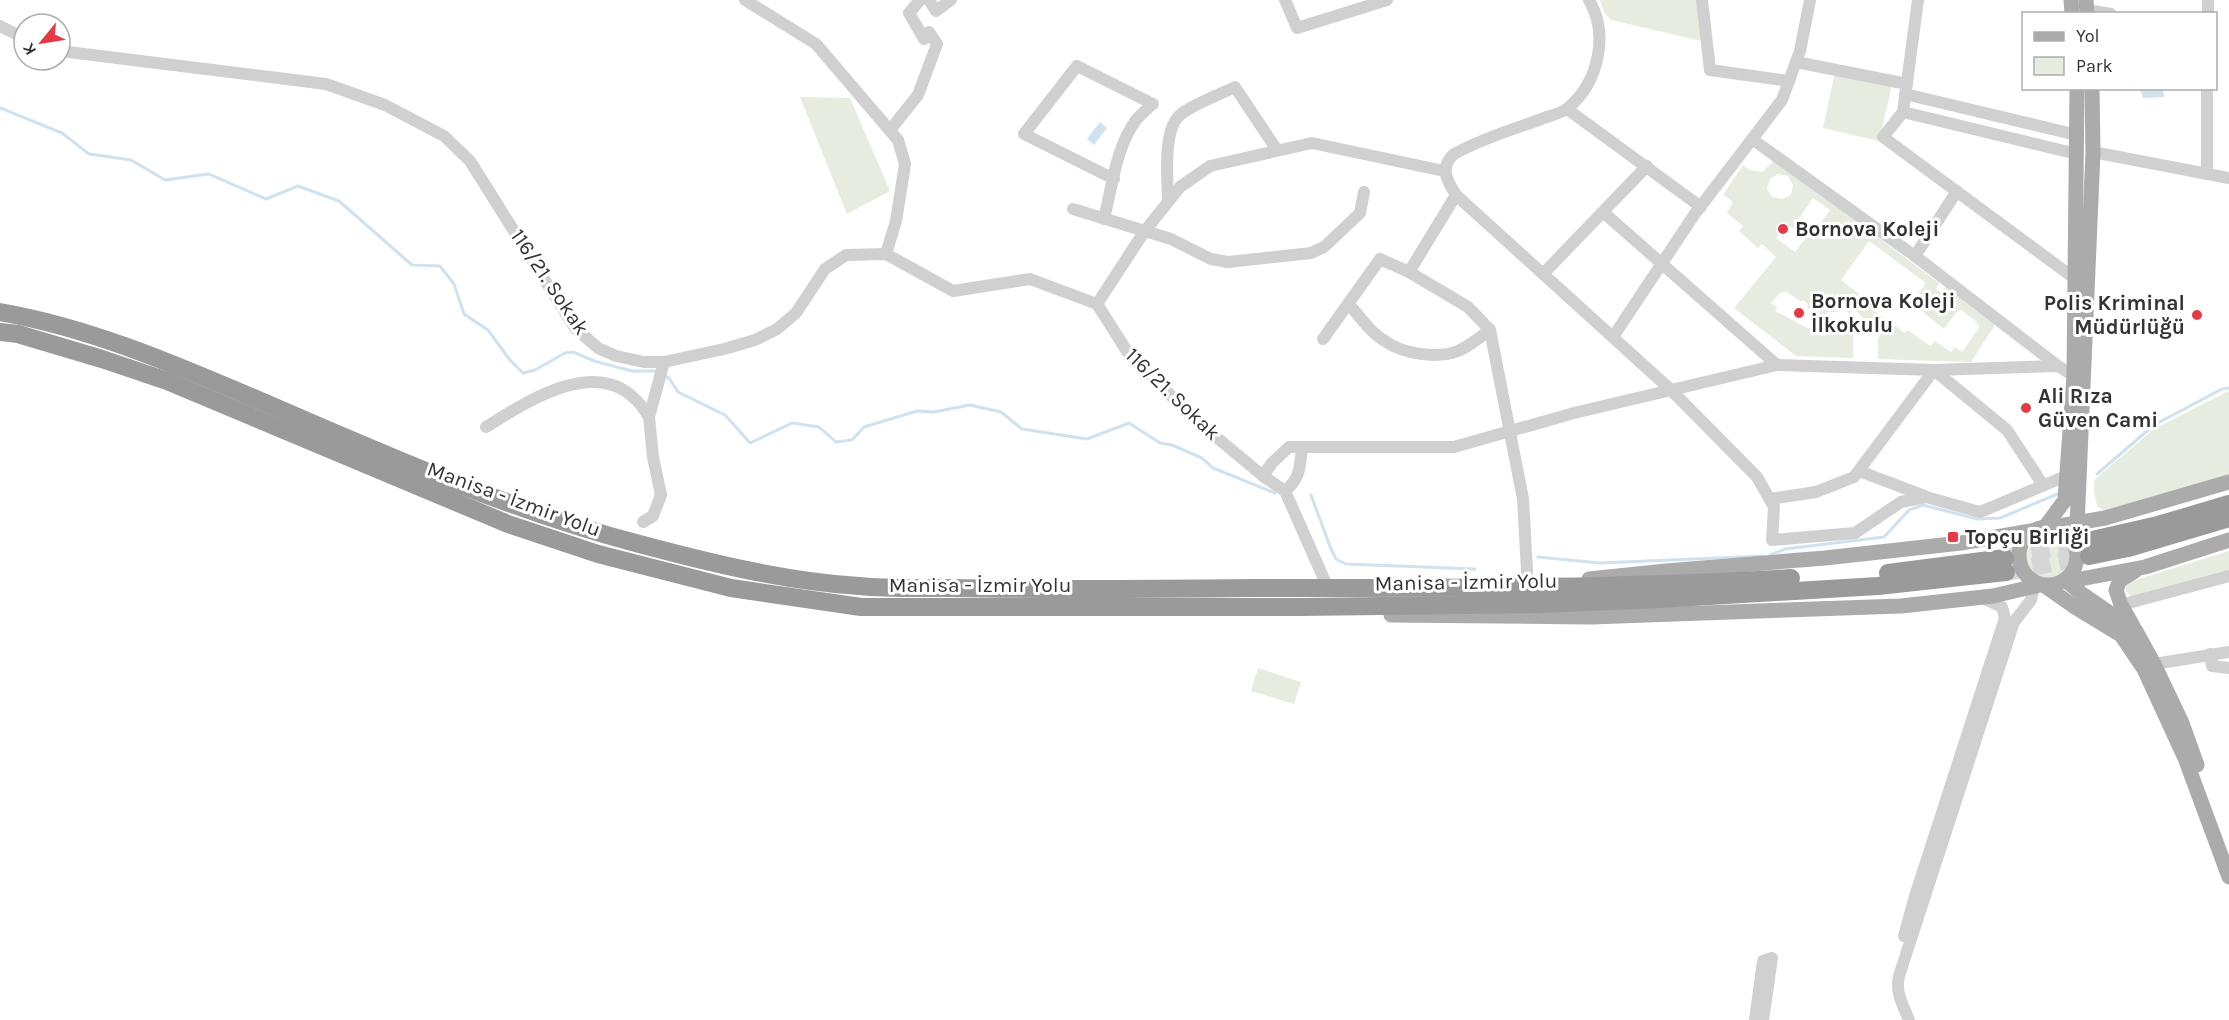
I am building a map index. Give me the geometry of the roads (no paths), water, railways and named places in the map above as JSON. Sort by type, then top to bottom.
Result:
[{"type":"highway","name":"Manisa - İzmir Yolu","points":[[0,312],[31,317],[125,347],[212,380],[441,477],[511,504],[630,542],[735,567],[805,580],[859,586],[1017,590],[1532,588],[1770,580],[2006,565],[1878,586],[1529,604],[1326,607],[861,607],[730,588],[598,554],[508,524],[167,381],[18,334],[0,332]]},
{"type":"highway","points":[[2086,548],[2229,504]]},
{"type":"highway","points":[[2086,548],[2128,548],[2229,518]]},
{"type":"main road","points":[[2071,0],[2083,9]]},
{"type":"main road","points":[[2045,527],[2065,500],[2079,380],[2074,278],[2077,90]]},
{"type":"main road","points":[[2086,548],[2076,523],[2079,380],[2093,152],[2092,90]]},
{"type":"main road","points":[[1532,588],[1604,577],[1825,558],[1951,544],[2076,523],[2168,501],[2229,482]]},
{"type":"main road","points":[[2086,548],[2072,540],[2065,532],[2055,528],[2045,527],[2036,530],[2022,542],[2019,551],[2022,570],[2028,578],[2040,586],[2121,635],[2144,669],[2185,758],[2229,877]]},
{"type":"main road","points":[[1326,607],[1392,615],[1591,617],[1901,606],[1981,597],[2145,567],[2229,540]]},
{"type":"main road","points":[[2065,580],[2086,548]]},
{"type":"main road","points":[[2145,567],[2126,576],[2117,584],[2116,590],[2121,605],[2154,664],[2182,723],[2229,855]]},
{"type":"main road","points":[[2065,580],[2136,631]]},
{"type":"street","points":[[745,0],[816,44],[898,140],[905,164],[896,221],[886,255]]},
{"type":"street","points":[[890,130],[918,95],[937,44],[929,32],[924,39],[909,14],[920,0]]},
{"type":"street","points":[[929,0],[936,11],[951,0]]},
{"type":"street","points":[[1285,0],[1297,28],[1387,0]]},
{"type":"street","points":[[1589,0],[1597,15],[1600,49],[1586,87],[1567,109],[1460,151],[1448,160],[1444,171],[1456,195],[1671,390],[1757,477],[1774,507],[1772,540],[1855,533],[1901,502],[1926,497]]},
{"type":"street","points":[[1702,0],[1710,70],[1789,81]]},
{"type":"street","points":[[1613,337],[1701,207],[1782,100],[1796,62],[1810,0]]},
{"type":"street","points":[[1918,0],[1903,112],[1883,137],[2074,278]]},
{"type":"street","points":[[2083,9],[2100,12]]},
{"type":"street","name":"116/21. Sokak","points":[[72,52],[326,84],[357,94],[410,117],[444,136],[470,160],[575,328],[598,348],[616,356],[644,362],[664,362],[755,340],[777,329],[796,313],[825,269],[846,255],[886,255],[953,291],[1030,279],[1097,304],[1130,356],[1197,421],[1263,476],[1285,491]]},
{"type":"street","points":[[1796,62],[2077,135]]},
{"type":"street","points":[[1104,219],[1128,133],[1136,120],[1153,104],[1077,66],[1024,134],[1114,179]]},
{"type":"street","points":[[1168,202],[1168,140],[1172,124],[1181,114],[1235,87],[1277,150]]},
{"type":"street","points":[[2207,90],[2207,174]]},
{"type":"street","points":[[1567,109],[1701,207]]},
{"type":"street","points":[[1903,112],[2077,154]]},
{"type":"street","points":[[1752,139],[1915,256],[2079,380]]},
{"type":"street","points":[[1097,304],[1144,232],[1180,187],[1210,166],[1312,143],[1444,171]]},
{"type":"street","points":[[2093,152],[2229,178]]},
{"type":"street","points":[[1543,274],[1647,166]]},
{"type":"street","points":[[1915,256],[1956,191]]},
{"type":"street","points":[[1073,209],[1171,239],[1211,259],[1228,262],[1311,253],[1324,247],[1360,213],[1364,192]]},
{"type":"street","points":[[1409,272],[1456,195]]},
{"type":"street","points":[[1603,212],[1778,365]]},
{"type":"street","points":[[1323,339],[1380,260],[1409,272],[1468,307],[1490,330],[1523,499],[1532,588]]},
{"type":"street","points":[[1349,304],[1384,341],[1422,354],[1458,351],[1490,330]]},
{"type":"street","points":[[644,522],[653,516],[661,495],[652,457],[650,417],[664,362]]},
{"type":"street","points":[[1263,476],[1272,463],[1289,447],[1454,447],[1509,430],[1778,365],[1934,370],[2058,366]]},
{"type":"street","points":[[1770,500],[1816,492],[1854,477],[1934,370]]},
{"type":"street","points":[[1934,370],[2007,430],[2043,485]]},
{"type":"street","points":[[486,427],[520,406],[560,387],[584,382],[615,385],[635,398],[650,417]]},
{"type":"street","points":[[1302,448],[1300,471],[1295,483],[1285,491],[1328,588]]},
{"type":"street","points":[[1859,471],[1926,497],[1980,512],[2066,476]]},
{"type":"street","points":[[2121,605],[2229,576]]},
{"type":"street","points":[[1907,1020],[1898,993],[1899,976],[2014,622],[2040,586]]},
{"type":"street","points":[[1907,1020],[1894,994],[1892,980],[1915,896],[2005,618],[2002,607],[1981,597]]},
{"type":"street","points":[[2154,664],[2229,652]]},
{"type":"street","points":[[2210,654],[2212,666],[2229,668]]},
{"type":"street","points":[[1755,1020],[1763,961],[1772,958],[1763,1020]]},
{"type":"water","points":[[2140,90],[2163,90],[2164,97],[2143,98]]},
{"type":"water","points":[[1100,122],[1107,128],[1094,145],[1087,139]]},
{"type":"waterway","points":[[0,108],[62,133],[89,154],[131,160],[165,180],[209,174],[266,199],[298,186],[339,201],[412,265],[440,266],[454,284],[464,314],[488,330],[510,360],[523,373],[535,370],[565,353],[573,352],[594,361],[632,371],[659,373]]},
{"type":"waterway","points":[[664,376],[669,378],[678,392],[725,415],[750,443],[792,423],[819,427],[836,442],[852,440],[864,427],[917,411],[934,412],[970,405],[1001,412],[1022,429],[1087,439],[1129,423],[1160,443],[1172,445],[1202,458],[1213,468],[1275,493]]},
{"type":"waterway","points":[[2097,474],[2154,425],[2222,389],[2229,388]]},
{"type":"waterway","points":[[1770,555],[1785,549],[1884,537],[1909,510],[1923,505],[1977,519],[2000,518],[2060,493]]},
{"type":"waterway","points":[[1311,495],[1336,559],[1346,564],[1475,569]]},
{"type":"waterway","points":[[1538,557],[1600,563],[1764,556]]},
{"type":"tunnel","points":[[2005,558],[2092,540]]},
{"type":"tunnel","points":[[2006,572],[2089,556]]},
{"type":"place","name":"Bornova Koleji","points":[[1783,229]]},
{"type":"place","name":"Bornova Koleji İlkokulu","points":[[1799,313]]},
{"type":"place","name":"Polis Kriminal Müdürlüğü","points":[[2197,315]]},
{"type":"place","name":"Ali Rıza Güven Cami","points":[[2026,408]]},
{"type":"place","name":"Topçu Birliği","points":[[1953,537]]}]
